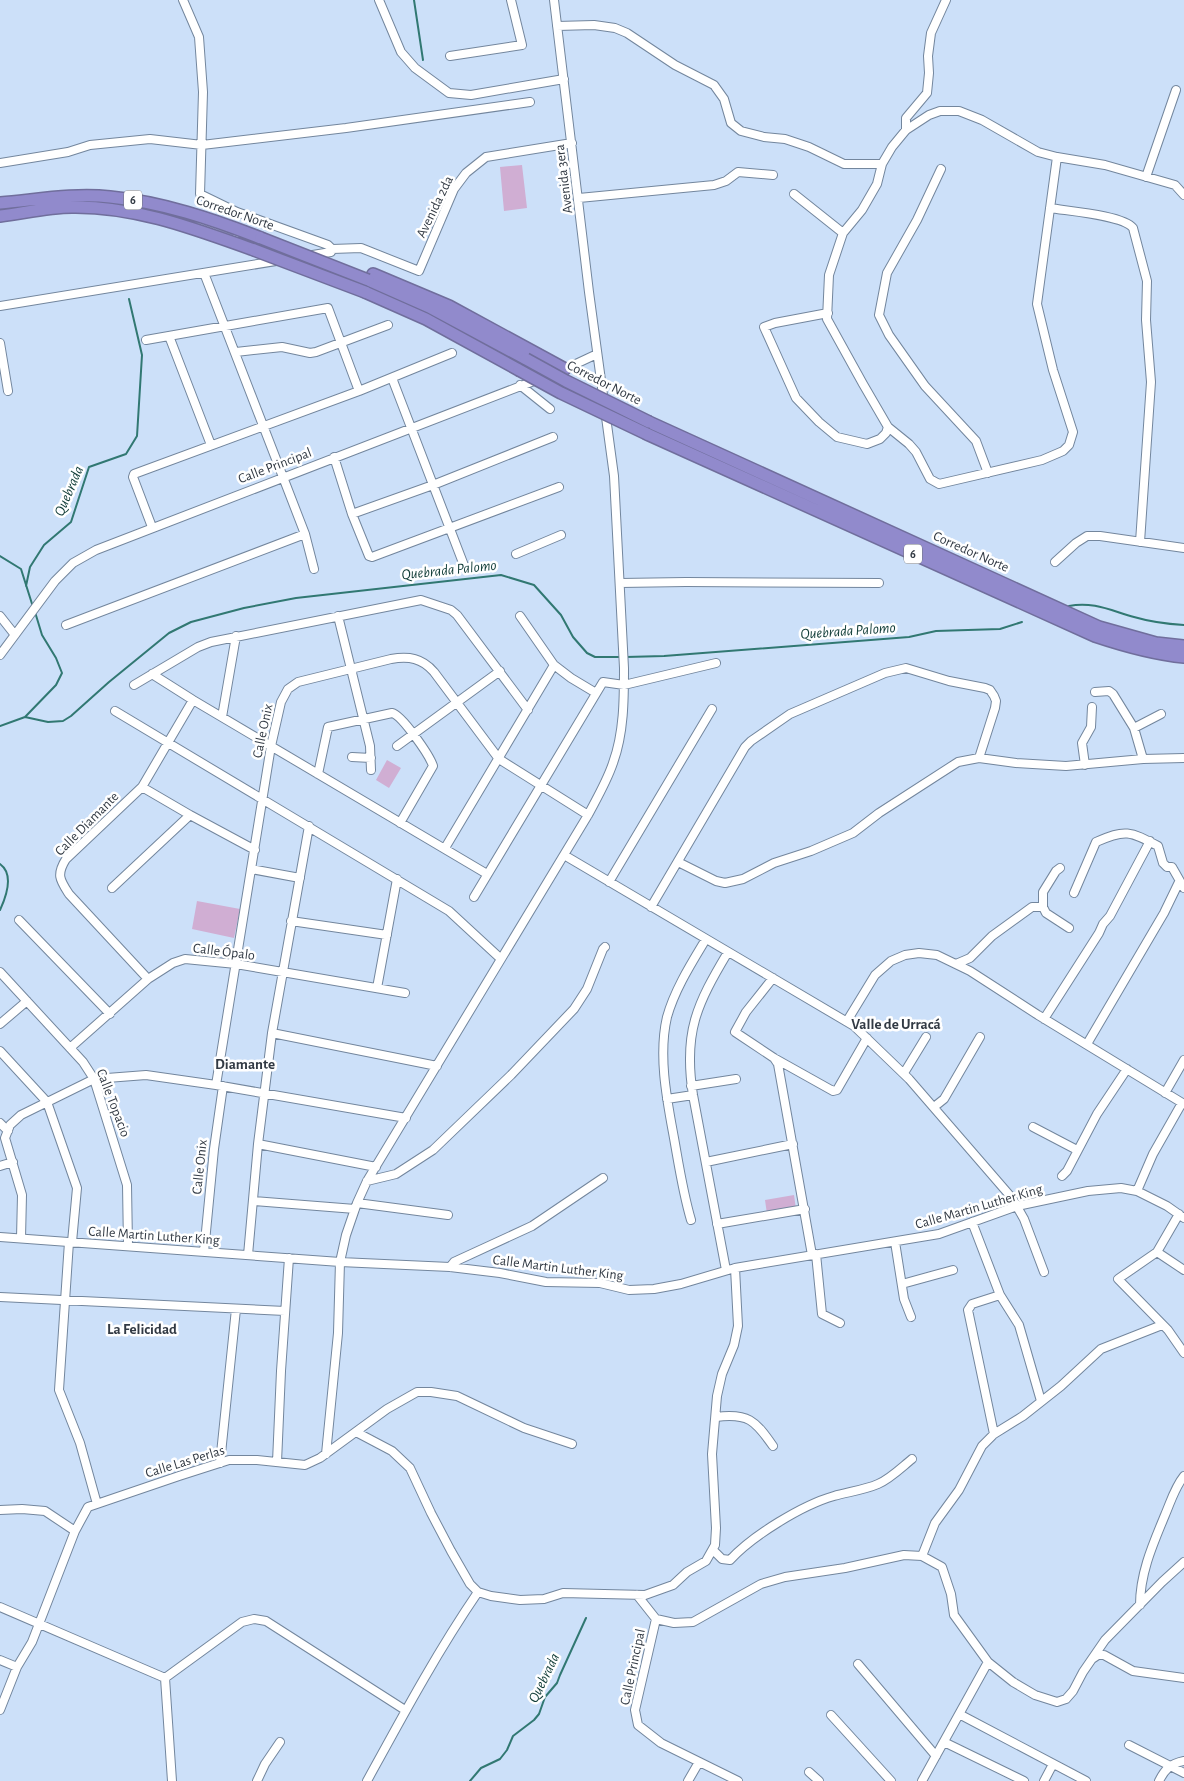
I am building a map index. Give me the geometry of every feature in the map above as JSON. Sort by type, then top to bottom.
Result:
[{"type":"highway","name":"Corredor Norte","points":[[0,203],[69,196],[109,197],[153,204],[195,214],[263,235],[429,307],[574,386],[649,422],[1099,627],[1156,643],[1184,646]]},
{"type":"highway","name":"Corredor Norte","points":[[0,216],[71,207],[111,209],[152,216],[190,227],[254,250],[369,282],[426,319],[561,393],[647,434],[1095,636],[1156,654],[1184,657]]},
{"type":"highway","points":[[369,282],[449,306],[565,368]]},
{"type":"street","points":[[0,306],[331,252],[332,249],[328,245],[238,212],[200,194],[204,92],[199,37],[183,0]]},
{"type":"street","points":[[380,0],[401,52],[415,68],[449,93],[471,95],[564,79]]},
{"type":"street","points":[[450,56],[522,45],[511,0]]},
{"type":"street","name":"Avenida 3era","points":[[326,1454],[338,1333],[340,1262],[346,1235],[356,1206],[367,1181],[588,815],[608,778],[617,752],[621,731],[624,668],[614,476],[597,354],[554,0]]},
{"type":"street","points":[[906,130],[906,118],[927,93],[931,33],[946,0]]},
{"type":"street","points":[[557,26],[594,25],[614,28],[627,33],[675,65],[714,85],[724,100],[731,123],[741,131],[764,137],[785,139],[844,164],[882,164]]},
{"type":"street","points":[[1146,177],[1176,90]]},
{"type":"street","points":[[0,163],[68,152],[90,145],[150,139],[202,145],[346,128],[530,102]]},
{"type":"street","points":[[1057,157],[1037,304],[1053,370],[1072,432],[1068,445],[1063,451],[1042,460],[939,484],[930,479],[916,452],[909,444],[888,427],[862,384],[828,319],[829,275],[843,233],[862,210],[876,184],[882,164],[892,147],[906,130],[929,115],[940,111],[959,111],[982,120],[1038,152],[1105,165],[1176,185],[1184,195]]},
{"type":"street","name":"Avenida 2da","points":[[332,249],[361,248],[419,271],[454,189],[466,173],[486,157],[572,144]]},
{"type":"street","points":[[941,169],[917,220],[887,273],[879,315],[889,335],[925,386],[976,441],[988,473]]},
{"type":"street","points":[[579,198],[714,185],[726,181],[738,172],[773,175]]},
{"type":"street","points":[[794,194],[843,233]]},
{"type":"street","points":[[1050,208],[1116,218],[1130,224],[1132,228],[1146,281],[1146,320],[1151,382],[1140,542]]},
{"type":"street","points":[[204,273],[305,534],[314,570]]},
{"type":"street","points":[[146,340],[328,308],[359,391]]},
{"type":"street","points":[[828,313],[775,323],[764,327],[796,398],[819,422],[836,436],[867,444],[880,439],[886,433],[888,427]]},
{"type":"street","points":[[236,352],[282,347],[310,353],[316,352],[388,325]]},
{"type":"street","points":[[169,336],[211,445]]},
{"type":"street","points":[[0,343],[8,391]]},
{"type":"street","points":[[152,527],[133,477],[134,474],[359,391],[452,353]]},
{"type":"street","name":"Calle Principal","points":[[0,655],[55,581],[73,563],[96,550],[282,476],[520,386],[597,354]]},
{"type":"street","points":[[392,378],[465,568]]},
{"type":"street","points":[[520,386],[550,409]]},
{"type":"street","points":[[352,514],[433,485],[553,437]]},
{"type":"street","points":[[334,457],[352,514],[369,556],[372,557],[558,487]]},
{"type":"street","points":[[66,625],[305,534]]},
{"type":"street","points":[[516,554],[561,535]]},
{"type":"street","points":[[1055,562],[1086,536],[1100,536],[1184,548]]},
{"type":"street","points":[[620,583],[879,583]]},
{"type":"street","points":[[134,685],[198,647],[211,642],[417,600],[427,601],[454,612],[528,710]]},
{"type":"street","points":[[0,616],[15,635]]},
{"type":"street","points":[[338,616],[370,746],[371,770]]},
{"type":"street","points":[[520,616],[554,664],[571,678],[596,693]]},
{"type":"street","points":[[222,717],[236,636]]},
{"type":"street","name":"Calle Onix","points":[[204,1252],[219,1085],[236,964],[271,746],[281,702],[288,689],[298,682],[351,668],[405,657],[417,659],[427,664],[499,759],[588,815]]},
{"type":"street","points":[[474,896],[603,682],[624,685],[716,663]]},
{"type":"street","points":[[445,848],[554,664]]},
{"type":"street","points":[[652,908],[742,753],[751,741],[790,714],[885,673],[906,668],[949,681],[990,690],[996,701],[979,758]]},
{"type":"street","points":[[397,746],[500,671]]},
{"type":"street","points":[[152,674],[487,874]]},
{"type":"street","points":[[1095,692],[1108,691],[1114,694],[1134,728],[1144,759]]},
{"type":"street","points":[[193,700],[142,787],[255,850]]},
{"type":"street","points":[[1085,764],[1082,743],[1091,727],[1092,707]]},
{"type":"street","points":[[609,882],[712,709]]},
{"type":"street","points":[[115,711],[449,911],[501,959]]},
{"type":"street","points":[[318,774],[328,727],[395,713],[413,735],[433,766],[400,823]]},
{"type":"street","points":[[1134,728],[1161,714]]},
{"type":"street","points":[[352,758],[371,758]]},
{"type":"street","points":[[678,862],[716,881],[725,883],[743,880],[774,863],[811,852],[846,837],[956,763],[979,758],[1016,764],[1066,766],[1144,759],[1184,758]]},
{"type":"street","name":"Calle Diamante","points":[[142,787],[66,859],[60,874],[60,880],[69,894],[148,979]]},
{"type":"street","points":[[112,888],[190,815]]},
{"type":"street","points":[[248,1255],[258,1144],[266,1094],[272,1032],[309,826]]},
{"type":"street","points":[[1074,893],[1096,842],[1116,833],[1135,834],[1158,846],[1163,863],[1166,867],[1172,867],[1181,885],[1087,1044]]},
{"type":"street","points":[[1044,1019],[1103,924],[1110,916],[1150,842]]},
{"type":"street","points":[[564,855],[847,1022],[867,1038],[904,1073],[1017,1206],[1024,1219],[1044,1272]]},
{"type":"street","points":[[1060,868],[1056,871],[1043,892],[1043,907],[1046,914],[1069,928]]},
{"type":"street","points":[[251,869],[300,878]]},
{"type":"street","points":[[377,988],[398,879]]},
{"type":"street","points":[[956,964],[970,958],[992,936],[1032,907],[1043,907]]},
{"type":"street","points":[[19,920],[110,1014]]},
{"type":"street","points":[[291,921],[387,935]]},
{"type":"street","points":[[691,1220],[684,1197],[667,1099],[664,1053],[667,1019],[673,1000],[683,978],[706,939]]},
{"type":"street","points":[[367,1181],[396,1174],[433,1150],[506,1080],[574,1009],[585,994],[605,947]]},
{"type":"street","points":[[726,1270],[689,1068],[690,1046],[695,1017],[710,983],[728,952]]},
{"type":"street","points":[[847,1022],[875,975],[891,961],[905,955],[919,953],[937,955],[970,971],[1044,1019],[1183,1104],[1154,1154],[1137,1191]]},
{"type":"street","name":"Calle Ópalo","points":[[70,1048],[148,979],[173,963],[185,960],[236,964],[404,993]]},
{"type":"street","name":"Calle Topacio","points":[[0,972],[83,1062],[94,1079],[127,1185],[128,1245]]},
{"type":"street","points":[[773,978],[746,1012],[735,1032],[774,1058],[833,1091],[837,1090],[867,1038]]},
{"type":"street","points":[[0,1024],[26,1001]]},
{"type":"street","points":[[272,1032],[437,1066]]},
{"type":"street","points":[[934,1107],[944,1099],[980,1037]]},
{"type":"street","points":[[904,1073],[926,1038]]},
{"type":"street","points":[[0,1051],[47,1102],[77,1188],[64,1300],[59,1390],[80,1443],[97,1504]]},
{"type":"street","points":[[774,1058],[778,1064],[814,1254],[822,1314],[840,1323]]},
{"type":"street","points":[[1165,1092],[1184,1060]]},
{"type":"street","points":[[1062,1176],[1067,1171],[1097,1114],[1127,1069]]},
{"type":"street","points":[[20,1238],[22,1194],[5,1138],[10,1125],[21,1115],[94,1079],[146,1075],[219,1085],[406,1118]]},
{"type":"street","points":[[667,1099],[692,1090],[736,1079]]},
{"type":"street","points":[[0,1123],[8,1131]]},
{"type":"street","points":[[1033,1127],[1077,1150]]},
{"type":"street","points":[[258,1144],[376,1167]]},
{"type":"street","points":[[706,1162],[793,1144]]},
{"type":"street","points":[[0,1166],[13,1162]]},
{"type":"street","points":[[450,1267],[452,1263],[532,1226],[603,1178]]},
{"type":"street","name":"Calle Martin Luther King","points":[[0,1237],[340,1262],[450,1267],[500,1273],[546,1282],[600,1284],[629,1290],[654,1289],[681,1284],[735,1268],[939,1234],[1017,1206],[1088,1191],[1121,1188],[1137,1191],[1182,1216]]},
{"type":"street","points":[[253,1201],[356,1206],[448,1215]]},
{"type":"street","points":[[717,1224],[805,1209]]},
{"type":"street","points":[[1182,1216],[1157,1252],[1118,1279],[1173,1337],[1184,1353]]},
{"type":"street","points":[[972,1222],[1000,1295],[1019,1325],[1042,1400]]},
{"type":"street","points":[[895,1242],[904,1299],[911,1317]]},
{"type":"street","points":[[1157,1252],[1184,1270]]},
{"type":"street","points":[[277,1462],[289,1258]]},
{"type":"street","points":[[356,1432],[392,1451],[410,1468],[451,1551],[470,1584],[478,1592],[520,1600],[544,1599],[563,1593],[645,1595],[672,1585],[687,1572],[706,1561],[715,1545],[716,1528],[712,1454],[722,1374],[734,1345],[738,1326],[735,1268]]},
{"type":"street","points":[[902,1284],[953,1270]]},
{"type":"street","points":[[994,1434],[968,1310],[972,1304],[1000,1295]]},
{"type":"street","points":[[0,1297],[285,1311]]},
{"type":"street","points":[[220,1463],[236,1309]]},
{"type":"street","points":[[922,1556],[935,1523],[958,1490],[982,1446],[994,1434],[1023,1416],[1061,1386],[1102,1349],[1162,1325]]},
{"type":"street","name":"Calle Las Perlas","points":[[0,1710],[17,1667],[32,1642],[75,1531],[88,1508],[230,1460],[257,1460],[305,1465],[326,1454],[387,1409],[417,1392],[457,1396],[524,1428],[572,1444]]},
{"type":"street","points":[[716,1417],[730,1415],[744,1417],[763,1431],[773,1446]]},
{"type":"street","points":[[713,1550],[722,1559],[730,1560],[737,1552],[778,1522],[832,1496],[860,1490],[880,1483],[912,1459]]},
{"type":"street","points":[[1140,1605],[1140,1589],[1146,1565],[1174,1494],[1184,1476]]},
{"type":"street","points":[[0,1510],[45,1511],[75,1531]]},
{"type":"street","points":[[637,1595],[656,1619],[674,1623],[693,1622],[761,1584],[785,1577],[845,1568],[904,1555],[922,1556],[942,1567],[951,1594],[954,1615],[988,1662],[1013,1682],[1035,1695],[1057,1702],[1066,1699],[1073,1691],[1083,1672],[1105,1640],[1184,1562]]},
{"type":"street","points":[[367,1781],[405,1710],[453,1628],[478,1592]]},
{"type":"street","points":[[0,1607],[165,1678]]},
{"type":"street","name":"Calle Principal","points":[[656,1619],[635,1710],[638,1725],[660,1743],[738,1781]]},
{"type":"street","points":[[165,1678],[242,1622],[260,1620],[284,1632],[405,1710]]},
{"type":"street","points":[[1092,1659],[1098,1655],[1104,1655],[1133,1671],[1184,1678]]},
{"type":"street","points":[[0,1660],[17,1667]]},
{"type":"street","points":[[922,1781],[988,1662]]},
{"type":"street","points":[[858,1664],[936,1756]]},
{"type":"street","points":[[165,1678],[172,1781]]},
{"type":"street","points":[[831,1714],[891,1781]]},
{"type":"street","points":[[959,1714],[1086,1781]]},
{"type":"street","points":[[257,1781],[265,1764],[280,1742]]},
{"type":"street","points":[[944,1742],[1024,1781]]},
{"type":"street","points":[[1129,1745],[1184,1773]]},
{"type":"street","points":[[1159,1781],[1165,1768],[1184,1761]]},
{"type":"street","points":[[688,1781],[699,1762]]},
{"type":"street","points":[[1044,1781],[1053,1764]]},
{"type":"street","points":[[809,1772],[818,1781]]},
{"type":"shaded area","points":[[522,165],[527,208],[504,211],[500,167]]},
{"type":"shaded area","points":[[387,760],[401,768],[389,788],[376,780]]},
{"type":"shaded area","points":[[197,901],[240,909],[234,938],[192,929]]},
{"type":"shaded area","points":[[794,1195],[796,1209],[767,1214],[765,1200]]},
{"type":"waterway","name":"Quebrada","points":[[414,0],[423,60]]},
{"type":"waterway","name":"Quebrada","points":[[26,586],[30,567],[44,545],[71,522],[89,467],[126,454],[137,436],[142,355],[129,299]]},
{"type":"waterway","name":"Quebrada","points":[[0,556],[21,569],[33,607]]},
{"type":"waterway","name":"Quebrada Palomo","points":[[0,726],[25,717],[48,722],[63,721],[169,633],[191,622],[244,608],[296,598],[501,575],[534,585],[561,615],[573,637],[587,653],[595,657],[621,657]]},
{"type":"waterway","name":"Quebrada Palomo","points":[[1069,606],[1086,605],[1102,607],[1147,620],[1184,625]]},
{"type":"waterway","name":"Quebrada","points":[[25,717],[56,685],[62,673],[56,658],[42,635],[35,612]]},
{"type":"waterway","name":"Quebrada Palomo","points":[[626,657],[664,656],[909,637],[936,631],[1000,629],[1022,622]]},
{"type":"waterway","name":"Quebrada Palomo","points":[[0,864],[4,868],[8,880],[0,910]]},
{"type":"waterway","name":"Quebrada","points":[[470,1781],[481,1768],[500,1759],[507,1750],[513,1736],[539,1714],[545,1697],[557,1683],[586,1618]]},
{"type":"district","name":"Valle de Urracá","points":[[896,1024]]},
{"type":"district","name":"Diamante","points":[[245,1064]]},
{"type":"district","name":"La Felicidad","points":[[142,1329]]}]
